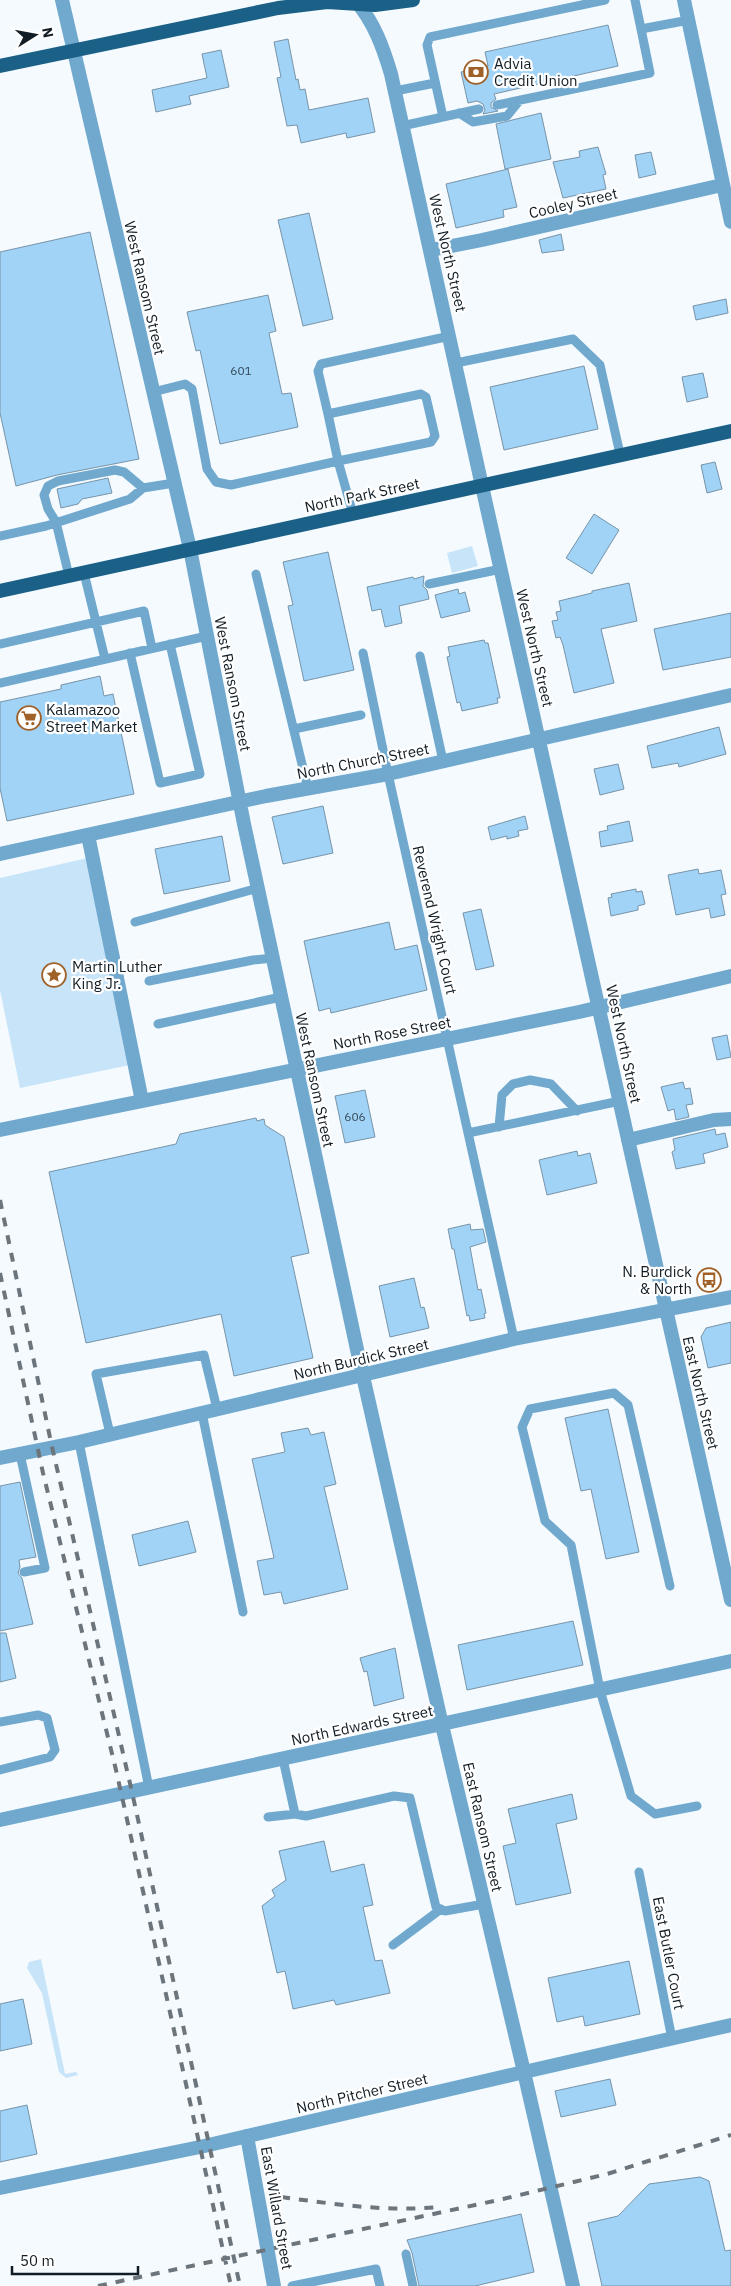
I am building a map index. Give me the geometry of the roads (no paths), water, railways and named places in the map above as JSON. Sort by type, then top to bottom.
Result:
[{"type":"main road","points":[[0,66],[278,8],[327,2],[413,0]]},
{"type":"main road","name":"North Park Street","points":[[0,591],[731,431]]},
{"type":"street","name":"West Ransom Street","points":[[62,0],[190,549],[239,801],[363,1376]]},
{"type":"street","points":[[684,0],[731,222]]},
{"type":"street","name":"West North Street","points":[[357,2],[372,22],[383,48],[394,91],[666,1310]]},
{"type":"street","name":"Cooley Street","points":[[431,250],[722,185]]},
{"type":"street","name":"North Church Street","points":[[0,854],[239,801],[388,774],[731,695]]},
{"type":"street","points":[[88,836],[142,1101]]},
{"type":"street","name":"North Rose Street","points":[[0,1130],[600,1008],[731,976]]},
{"type":"street","points":[[628,1140],[714,1120],[731,1119]]},
{"type":"street","name":"North Burdick Street","points":[[0,1458],[79,1442],[514,1339],[731,1297]]},
{"type":"street","name":"East North Street","points":[[666,1310],[731,1600]]},
{"type":"street","name":"East Ransom Street","points":[[363,1376],[572,2286]]},
{"type":"street","name":"North Edwards Street","points":[[0,1820],[731,1661]]},
{"type":"street","name":"North Pitcher Street","points":[[0,2188],[247,2136],[731,2025]]},
{"type":"street","name":"East Willard Street","points":[[247,2136],[274,2286]]},
{"type":"lane","points":[[443,117],[427,45],[430,37],[604,0]]},
{"type":"lane","points":[[497,105],[650,73],[635,0]]},
{"type":"lane","points":[[641,30],[688,20]]},
{"type":"lane","points":[[394,91],[435,83]]},
{"type":"lane","points":[[458,113],[474,122],[507,116],[520,100]]},
{"type":"lane","points":[[402,126],[479,109]]},
{"type":"lane","points":[[353,514],[338,461],[318,371],[321,364],[450,336]]},
{"type":"lane","points":[[456,363],[573,339],[600,365],[620,454]]},
{"type":"lane","points":[[153,392],[185,384],[192,389],[207,469],[216,482],[231,484],[431,442],[436,436],[426,396],[421,394],[328,414]]},
{"type":"lane","points":[[69,576],[56,522],[48,509],[44,495],[48,486],[58,481],[115,470],[124,472],[143,488]]},
{"type":"lane","points":[[0,536],[56,522],[130,499],[143,488],[174,483]]},
{"type":"lane","points":[[429,584],[501,569]]},
{"type":"lane","points":[[84,573],[105,659]]},
{"type":"lane","points":[[256,574],[308,789]]},
{"type":"lane","points":[[0,644],[144,611],[152,648]]},
{"type":"lane","points":[[0,683],[207,636]]},
{"type":"lane","points":[[130,653],[160,784],[200,774],[170,644]]},
{"type":"lane","name":"Reverend Wright Court","points":[[363,653],[388,774],[514,1339]]},
{"type":"lane","points":[[420,656],[444,761]]},
{"type":"lane","points":[[294,730],[361,714]]},
{"type":"lane","points":[[135,922],[258,888]]},
{"type":"lane","points":[[149,981],[253,960],[273,958]]},
{"type":"lane","points":[[158,1024],[281,997]]},
{"type":"lane","points":[[499,1127],[502,1095],[513,1084],[530,1080],[551,1084],[577,1111]]},
{"type":"lane","points":[[468,1133],[620,1101]]},
{"type":"lane","points":[[110,1434],[96,1374],[204,1355],[217,1409]]},
{"type":"lane","points":[[670,1586],[628,1405],[614,1393],[530,1409],[522,1426],[545,1521],[571,1545],[600,1690],[631,1796],[655,1814],[697,1806]]},
{"type":"lane","points":[[202,1413],[244,1612]]},
{"type":"lane","points":[[79,1442],[149,1788]]},
{"type":"lane","points":[[20,1454],[45,1568],[24,1572]]},
{"type":"lane","points":[[0,1722],[38,1715],[48,1718],[55,1750],[50,1757],[0,1770]]},
{"type":"lane","points":[[283,1759],[295,1814]]},
{"type":"lane","points":[[268,1817],[295,1814],[306,1816],[394,1796],[410,1798],[436,1907],[446,1911],[484,1904]]},
{"type":"lane","name":"East Butler Court","points":[[639,1872],[672,2039]]},
{"type":"lane","points":[[393,1946],[441,1909]]},
{"type":"lane","points":[[406,2254],[413,2286]]},
{"type":"lane","points":[[292,2286],[376,2270],[380,2286]]},
{"type":"railway","points":[[0,1200],[52,1447],[132,1792],[240,2286]]},
{"type":"railway","points":[[0,1273],[43,1473],[116,1770],[231,2286]]},
{"type":"railway","points":[[98,2286],[503,2199],[607,2174],[731,2135]]},
{"type":"railway","points":[[281,2197],[379,2208],[438,2207]]},
{"type":"place","name":"Advia Credit Union","points":[[476,72]]},
{"type":"place","name":"Kalamazoo Street Market","points":[[29,718]]},
{"type":"place","name":"Martin Luther King Jr.","points":[[54,975]]},
{"type":"place","name":"N. Burdick & North","points":[[709,1280]]}]
